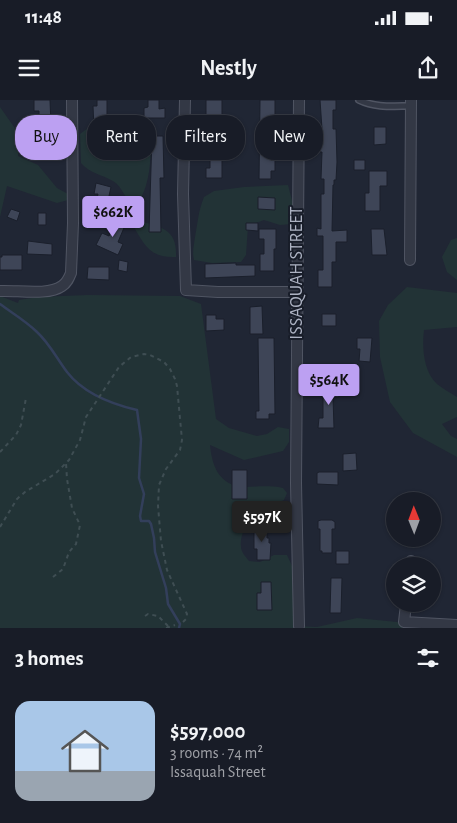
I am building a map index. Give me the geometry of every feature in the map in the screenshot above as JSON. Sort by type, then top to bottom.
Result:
[{"type":"street","points":[[0,292],[47,291],[63,286],[68,281],[72,267],[72,100]]},
{"type":"street","points":[[185,100],[183,194],[186,290],[296,292]]},
{"type":"street","name":"ISSAQUAH STREET","points":[[298,626],[296,292],[299,100]]},
{"type":"street","points":[[410,260],[411,103]]},
{"type":"street","points":[[405,612],[404,622],[457,624]]},
{"type":"lane","points":[[360,100],[367,104],[381,106],[411,103]]},
{"type":"path","points":[[0,528],[17,499],[25,492],[50,478],[66,463],[80,440],[86,417],[119,367],[138,354],[150,355],[164,362],[176,378],[182,440],[180,450],[166,469],[159,485],[158,506],[161,541],[167,570],[187,614],[183,622]]},
{"type":"path","points":[[0,452],[16,435],[21,425],[26,398]]},
{"type":"path","points":[[53,577],[63,569],[69,552],[76,544],[80,525],[72,508],[66,463]]},
{"type":"path","points":[[145,616],[154,614],[170,627]]},
{"type":"path","points":[[166,628],[175,625]]},
{"type":"shaded area","points":[[0,107],[15,128],[15,160],[27,160],[38,165],[57,188],[68,194],[68,200],[57,203],[7,186],[0,217]]},
{"type":"shaded area","points":[[87,129],[87,160],[150,160],[147,183],[139,201],[133,206],[116,184],[96,174],[81,163],[80,134]]},
{"type":"shaded area","points":[[288,185],[294,208],[292,224],[280,225],[264,220],[248,226],[246,255],[241,262],[212,263],[194,260],[195,237],[199,212],[204,197],[214,191],[244,187]]},
{"type":"shaded area","points":[[140,221],[162,228],[171,235],[176,248],[176,257],[155,254],[146,246],[135,229],[136,222]]},
{"type":"shaded area","points":[[457,238],[457,280],[447,272],[442,257],[451,240]]},
{"type":"shaded area","points":[[407,287],[457,293],[457,327],[424,330],[423,344],[426,366],[432,379],[439,386],[457,397],[457,417],[442,424],[451,436],[457,439],[457,457],[413,433],[390,402],[380,357],[379,321],[388,305]]},
{"type":"shaded area","points":[[88,295],[180,296],[201,304],[216,419],[229,428],[257,436],[267,434],[278,427],[289,429],[289,442],[283,451],[244,460],[210,445],[215,467],[228,483],[243,487],[267,486],[283,488],[287,493],[284,500],[261,512],[248,524],[241,539],[241,547],[249,561],[260,562],[274,555],[287,555],[293,568],[294,626],[317,627],[357,618],[457,628],[0,628],[0,296],[18,303],[19,300],[38,297]]},
{"type":"building","points":[[34,100],[50,100],[51,115],[39,115],[39,111],[34,111]]},
{"type":"building","points":[[97,100],[107,100],[107,115],[93,115],[93,106],[97,106]]},
{"type":"building","points":[[148,100],[159,100],[159,109],[165,108],[165,118],[156,118],[156,115],[144,115],[144,108],[148,107]]},
{"type":"building","points":[[206,100],[222,100],[222,115],[206,115]]},
{"type":"building","points":[[260,100],[275,100],[275,115],[260,115]]},
{"type":"building","points":[[320,100],[336,100],[336,110],[333,110],[333,129],[336,129],[337,162],[336,180],[334,180],[333,185],[332,231],[347,230],[347,242],[336,242],[336,262],[332,262],[332,287],[318,287],[318,270],[323,270],[323,236],[317,236],[317,228],[321,229],[321,194],[324,194],[324,179],[321,179],[323,160],[323,115],[321,115]]},
{"type":"building","points":[[374,127],[386,127],[386,144],[374,145]]},
{"type":"building","points":[[156,136],[163,136],[164,178],[160,178],[161,232],[149,232],[151,160],[156,160]]},
{"type":"building","points":[[210,160],[222,160],[222,178],[206,178],[206,168],[210,168]]},
{"type":"building","points":[[259,160],[275,160],[275,171],[271,171],[271,179],[259,179]]},
{"type":"building","points":[[354,160],[365,160],[365,170],[354,170]]},
{"type":"building","points":[[369,171],[387,171],[387,186],[380,186],[380,211],[365,211],[365,193],[369,193]]},
{"type":"building","points":[[96,183],[111,187],[107,205],[96,203],[98,194],[94,194]]},
{"type":"building","points":[[258,197],[275,198],[275,210],[258,209]]},
{"type":"building","points":[[11,209],[20,212],[17,221],[7,217]]},
{"type":"building","points":[[38,213],[46,213],[46,225],[38,225]]},
{"type":"building","points":[[116,219],[126,223],[118,242],[123,244],[118,255],[96,245],[102,233],[109,236]]},
{"type":"building","points":[[246,223],[258,223],[258,231],[246,230]]},
{"type":"building","points":[[259,229],[276,229],[274,271],[260,271],[260,254],[264,254],[264,239],[259,239]]},
{"type":"building","points":[[371,229],[384,229],[387,255],[372,255]]},
{"type":"building","points":[[28,241],[52,244],[52,255],[27,254]]},
{"type":"building","points":[[2,255],[22,255],[22,270],[0,270],[0,257]]},
{"type":"building","points":[[119,260],[128,262],[127,272],[118,270]]},
{"type":"building","points":[[236,263],[236,265],[255,265],[255,276],[205,278],[205,264]]},
{"type":"building","points":[[88,267],[109,267],[109,280],[87,279]]},
{"type":"building","points":[[262,306],[263,334],[250,334],[250,307]]},
{"type":"building","points":[[322,314],[336,314],[336,326],[322,326]]},
{"type":"building","points":[[206,315],[216,315],[216,319],[224,319],[224,330],[206,331]]},
{"type":"building","points":[[258,338],[274,338],[275,414],[269,414],[269,419],[256,419],[256,411],[259,411]]},
{"type":"building","points":[[357,338],[372,338],[370,362],[359,361],[360,349],[357,349]]},
{"type":"building","points":[[329,383],[338,383],[339,397],[333,397],[334,428],[318,428],[319,418],[323,418],[323,388],[329,388]]},
{"type":"building","points":[[356,453],[357,470],[343,471],[343,454]]},
{"type":"building","points":[[232,470],[247,470],[247,499],[232,499]]},
{"type":"building","points":[[338,472],[338,485],[317,484],[317,473]]},
{"type":"building","points":[[332,520],[335,522],[335,529],[332,529],[332,553],[322,553],[320,551],[318,521]]},
{"type":"building","points":[[254,526],[267,526],[267,538],[269,538],[269,543],[271,543],[270,560],[257,560],[257,549],[254,549]]},
{"type":"building","points":[[336,551],[349,551],[349,564],[336,564]]},
{"type":"building","points":[[331,578],[342,578],[341,613],[330,613]]},
{"type":"building","points":[[261,582],[271,582],[272,610],[257,610],[257,593],[261,593]]},
{"type":"waterway","points":[[0,304],[28,324],[42,337],[67,372],[81,386],[117,405],[137,410],[141,439],[139,478],[144,494],[140,516],[141,521],[149,521],[151,524],[155,552],[166,588],[168,604],[180,624],[179,628]]}]
